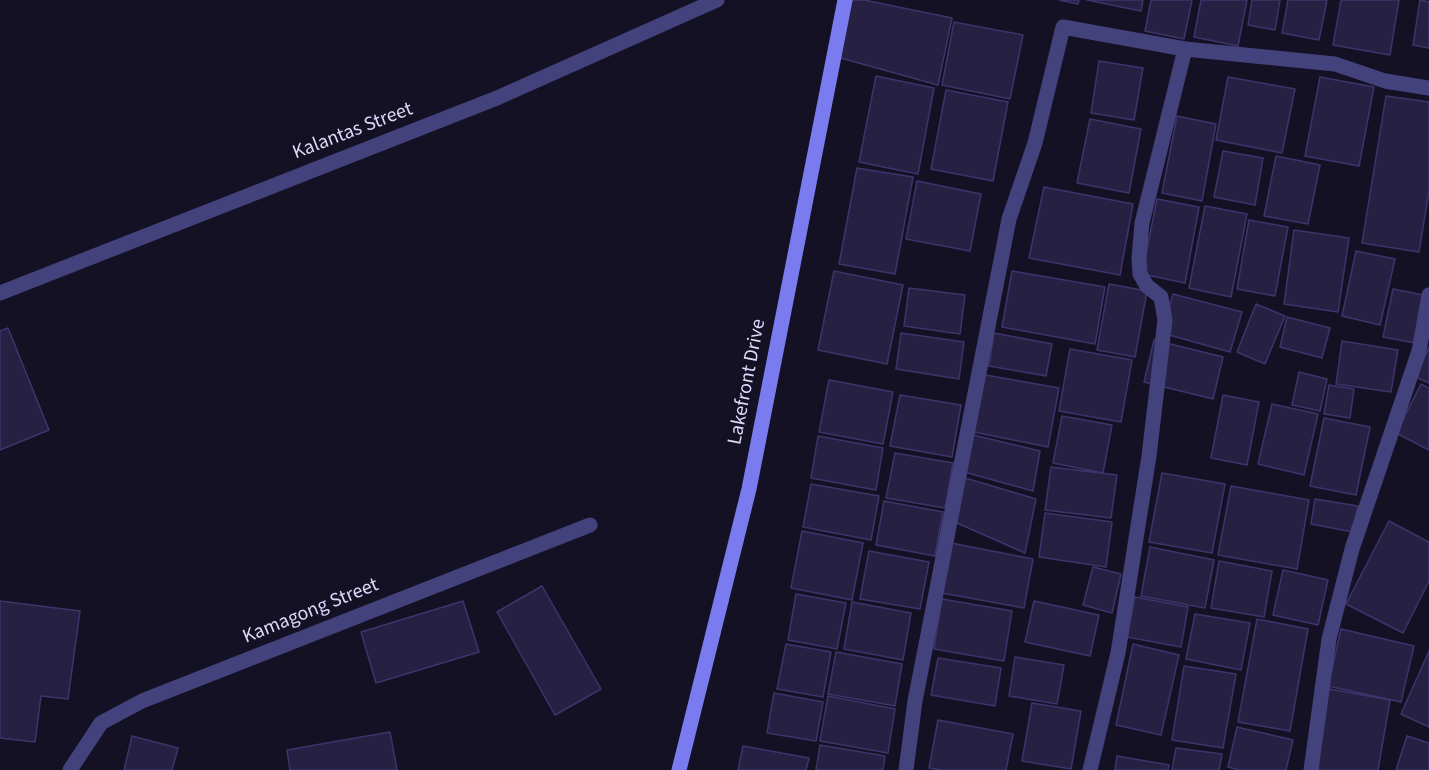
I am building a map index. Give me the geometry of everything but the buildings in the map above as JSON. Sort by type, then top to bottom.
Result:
[{"type":"street","name":"Kalantas Street","points":[[0,293],[497,98],[717,0]]},
{"type":"street","name":"Lakefront Drive","points":[[679,770],[748,489],[845,0]]},
{"type":"street","points":[[906,770],[915,701],[1009,219],[1035,143],[1063,27],[1185,50],[1335,64],[1385,81],[1429,87]]},
{"type":"street","points":[[1090,770],[1118,653],[1149,456],[1165,320],[1161,297],[1147,286],[1140,274],[1138,258],[1142,223],[1185,50]]},
{"type":"street","points":[[1311,770],[1329,639],[1352,549],[1419,351],[1429,295]]},
{"type":"street","name":"Kamagong Street","points":[[70,770],[101,723],[142,701],[590,525]]}]
